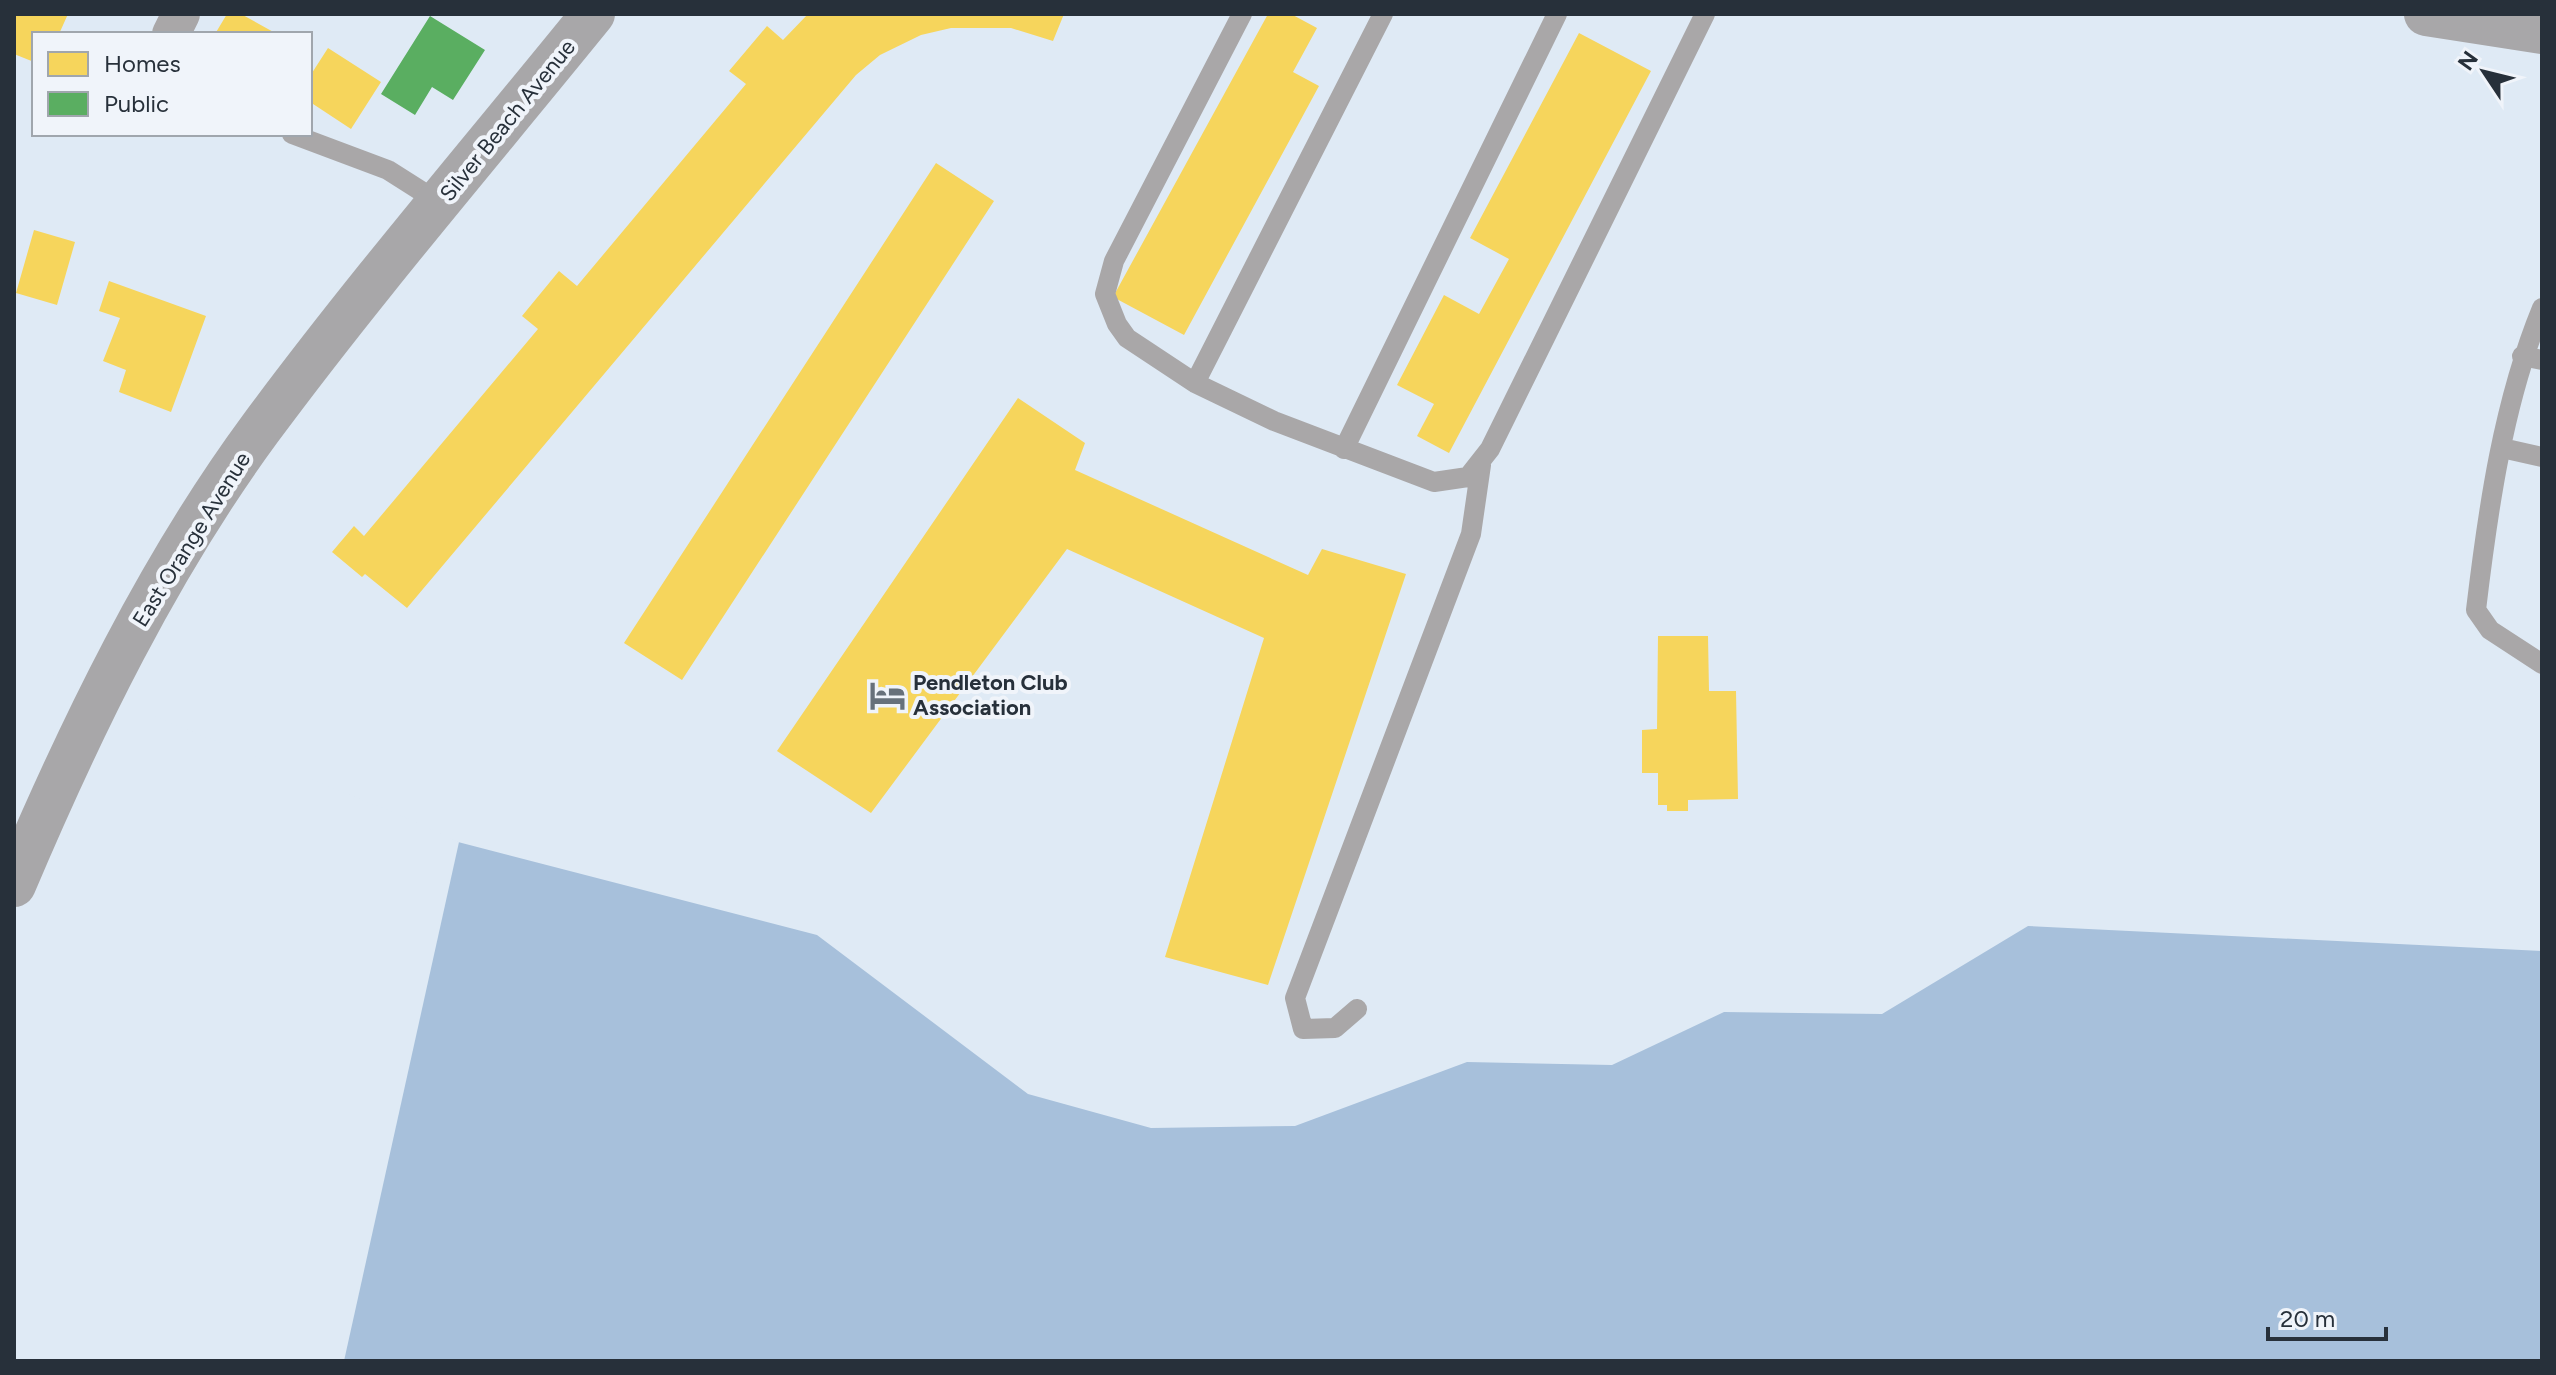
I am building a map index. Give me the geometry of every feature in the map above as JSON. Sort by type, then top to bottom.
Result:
[{"type":"street","points":[[172,32],[181,14]]},
{"type":"street","name":"Silver Beach Avenue","points":[[430,214],[593,14]]},
{"type":"street","points":[[2426,14],[2487,19],[2542,32]]},
{"type":"street","name":"East Orange Avenue","points":[[14,885],[59,778],[134,633],[193,533],[259,430],[430,214]]},
{"type":"lane","points":[[1242,14],[1107,276],[1105,294],[1110,309],[1127,338],[1195,383],[1274,421],[1434,482],[1468,477],[1481,465]]},
{"type":"lane","points":[[1195,383],[1383,14]]},
{"type":"lane","points":[[1344,449],[1557,14]]},
{"type":"lane","points":[[1357,1009],[1335,1028],[1303,1029],[1295,998],[1471,534],[1481,465],[1705,14]]},
{"type":"lane","points":[[297,136],[388,170],[430,214]]},
{"type":"lane","points":[[2542,308],[2532,358],[2502,448],[2476,610],[2490,630],[2542,664]]},
{"type":"lane","points":[[2502,448],[2542,457]]},
{"type":"water","points":[[14,664],[458,842],[817,935],[1028,1094],[1151,1128],[1295,1126],[1467,1062],[1612,1065],[1724,1012],[1882,1014],[2028,926],[2542,951],[2542,1361],[14,1361]]},
{"type":"pier","points":[[14,660],[400,815],[459,842],[344,1361],[14,1361]]},
{"type":"building: Homes","points":[[14,14],[68,14],[60,32],[32,32],[32,61],[14,54]]},
{"type":"building: Homes","points":[[227,14],[241,14],[273,32],[216,32]]},
{"type":"building: Homes","points":[[808,14],[1064,14],[1053,41],[1011,28],[951,28],[921,35],[880,55],[856,75],[407,608],[332,552],[354,526],[364,536],[538,329],[522,316],[559,271],[577,286],[746,84],[729,71],[767,26],[783,40]]},
{"type":"building: Homes","points":[[1268,14],[1291,14],[1317,28],[1293,72],[1319,86],[1184,335],[1113,297]]},
{"type":"building: Homes","points":[[1579,33],[1651,71],[1449,453],[1417,436],[1434,404],[1397,385],[1444,295],[1479,314],[1509,259],[1470,238]]},
{"type":"building: Homes","points":[[328,48],[381,82],[351,129],[312,103],[312,73]]},
{"type":"building: Homes","points":[[936,163],[994,201],[682,680],[624,643]]},
{"type":"building: Homes","points":[[34,230],[75,242],[57,305],[16,293]]},
{"type":"building: Homes","points":[[109,281],[206,316],[171,412],[119,392],[126,370],[103,361],[120,318],[99,311]]},
{"type":"building: Homes","name":"Pendleton Club Association","points":[[1018,398],[1085,443],[1075,470],[1308,575],[1322,549],[1406,574],[1268,985],[1165,957],[1264,638],[1067,549],[871,813],[777,751]]},
{"type":"building: Homes","points":[[1658,636],[1708,636],[1709,691],[1736,691],[1738,799],[1688,800],[1688,811],[1667,811],[1667,805],[1658,805],[1658,773],[1642,773],[1642,730],[1657,729]]},
{"type":"building: Public","points":[[430,16],[485,50],[453,100],[432,87],[415,115],[381,94]]},
{"type":"place","name":"Pendleton Club Association","points":[[887,695]]}]
